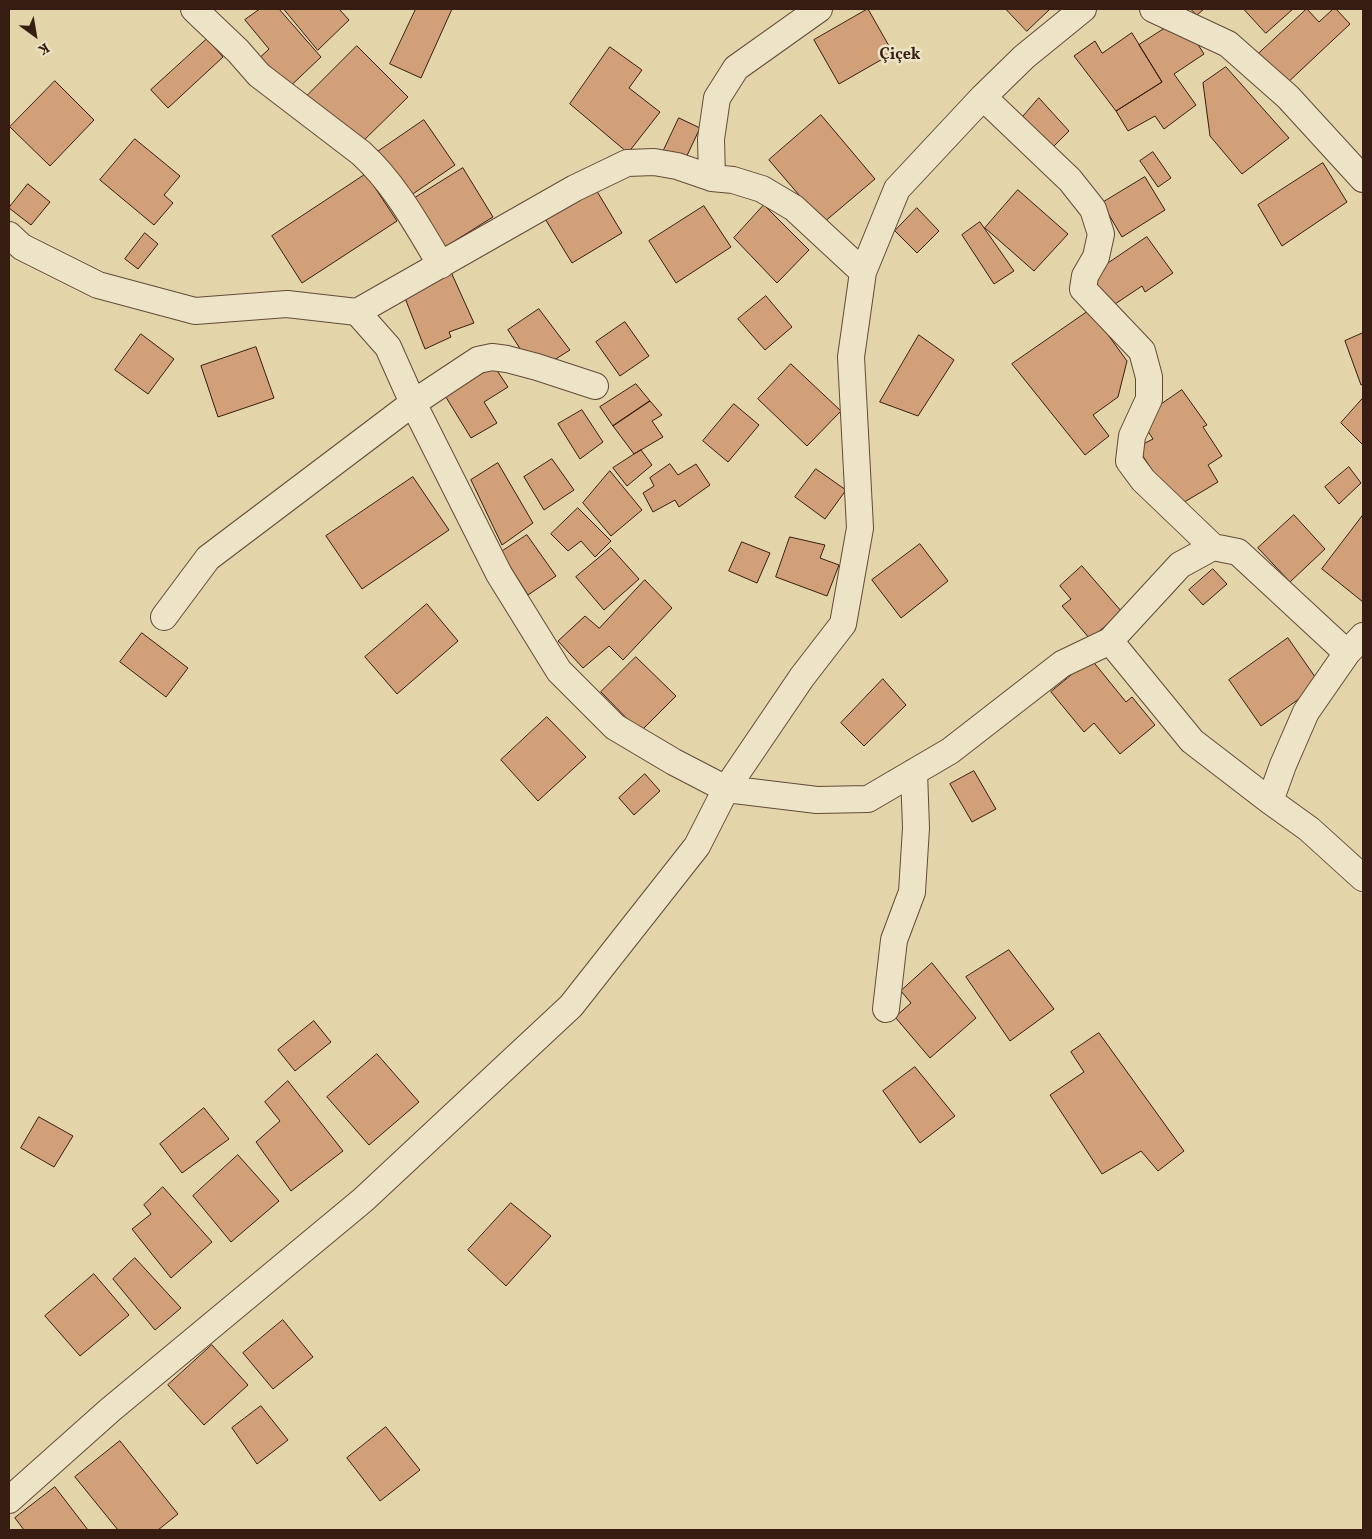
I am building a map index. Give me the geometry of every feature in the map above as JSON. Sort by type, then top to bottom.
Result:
[{"type":"street","points":[[194,9],[238,51],[259,75],[361,153],[375,166],[410,213],[441,265]]},
{"type":"street","points":[[712,178],[711,139],[717,98],[736,68],[820,9]]},
{"type":"street","points":[[9,1500],[110,1410],[363,1200],[571,1006],[697,846],[726,789],[802,677],[843,624],[860,528],[851,357],[863,272],[897,189],[1024,57],[1083,9]]},
{"type":"street","points":[[1153,9],[1228,44],[1288,97],[1363,179]]},
{"type":"street","points":[[984,97],[1070,180],[1094,209],[1101,234],[1096,257],[1085,276],[1084,289],[1142,352],[1149,377],[1149,400],[1132,436],[1129,462],[1143,480],[1214,547],[1238,552],[1355,645],[1306,712],[1270,801]]},
{"type":"street","points":[[9,235],[22,247],[98,285],[195,310],[287,304],[356,312],[575,188],[627,163],[654,162],[677,166],[712,178],[734,180],[762,189],[794,208],[863,272]]},
{"type":"street","points":[[356,312],[388,347],[499,574],[559,671],[615,728],[726,789],[817,800],[868,799],[950,750],[1062,664],[1110,641],[1180,565],[1214,547]]},
{"type":"street","points":[[164,617],[208,558],[414,403],[478,360],[492,357],[537,367],[595,386]]},
{"type":"street","points":[[1110,641],[1192,741],[1309,829],[1363,878]]},
{"type":"street","points":[[886,1010],[894,940],[912,892],[916,828],[914,772]]},
{"type":"building","points":[[260,9],[279,9],[321,57],[281,95],[254,63],[269,49],[245,20]]},
{"type":"building","points":[[284,9],[339,9],[349,20],[318,50]]},
{"type":"building","points":[[416,9],[452,9],[421,78],[390,64]]},
{"type":"building","points":[[868,9],[893,53],[839,84],[814,40]]},
{"type":"building","points":[[1006,9],[1050,9],[1027,31]]},
{"type":"building","points":[[1191,9],[1204,9],[1197,15]]},
{"type":"building","points":[[1244,9],[1293,9],[1266,33]]},
{"type":"building","points":[[1307,9],[1319,22],[1333,9],[1336,9],[1350,24],[1284,86],[1255,57]]},
{"type":"building","points":[[1181,18],[1204,54],[1174,74],[1196,105],[1164,129],[1155,116],[1128,131],[1116,111],[1162,82],[1139,45]]},
{"type":"building","points":[[1132,33],[1162,82],[1116,111],[1074,56],[1095,41],[1102,53]]},
{"type":"building","points":[[207,39],[223,57],[168,108],[151,90]]},
{"type":"building","points":[[357,46],[408,97],[357,147],[306,97]]},
{"type":"building","points":[[610,47],[642,70],[629,88],[660,112],[628,153],[570,104]]},
{"type":"building","points":[[1226,67],[1289,138],[1242,174],[1210,136],[1203,83]]},
{"type":"building","points":[[55,81],[94,120],[50,166],[10,127]]},
{"type":"building","points":[[1039,98],[1069,131],[1050,150],[1021,119]]},
{"type":"building","points":[[821,115],[875,179],[823,223],[769,160]]},
{"type":"building","points":[[679,118],[700,128],[683,164],[662,154]]},
{"type":"building","points":[[424,120],[455,165],[404,200],[373,155]]},
{"type":"building","points":[[135,139],[180,176],[164,195],[173,203],[154,225],[100,180]]},
{"type":"building","points":[[1153,152],[1171,178],[1158,187],[1140,161]]},
{"type":"building","points":[[1323,163],[1347,202],[1282,246],[1258,205]]},
{"type":"building","points":[[463,168],[493,217],[440,250],[410,201]]},
{"type":"building","points":[[366,174],[397,221],[302,283],[272,236]]},
{"type":"building","points":[[1145,177],[1165,210],[1122,237],[1102,203]]},
{"type":"building","points":[[28,184],[50,202],[31,225],[9,208]]},
{"type":"building","points":[[595,188],[622,233],[572,263],[544,217]]},
{"type":"building","points":[[1018,190],[1068,234],[1034,271],[985,228]]},
{"type":"building","points":[[764,205],[809,250],[777,283],[734,238]]},
{"type":"building","points":[[704,206],[731,247],[676,283],[649,241]]},
{"type":"building","points":[[917,208],[939,231],[917,253],[895,231]]},
{"type":"building","points":[[980,222],[1014,271],[994,284],[962,235]]},
{"type":"building","points":[[145,233],[158,244],[138,269],[125,259]]},
{"type":"building","points":[[1147,237],[1173,273],[1145,292],[1142,286],[1106,310],[1085,279]]},
{"type":"building","points":[[451,272],[474,323],[449,332],[451,337],[425,349],[403,293]]},
{"type":"building","points":[[766,296],[792,327],[765,350],[738,319]]},
{"type":"building","points":[[539,309],[570,350],[543,367],[528,361],[508,330]]},
{"type":"building","points":[[1090,310],[1127,361],[1118,397],[1093,415],[1109,436],[1085,455],[1012,364]]},
{"type":"building","points":[[625,322],[649,356],[620,376],[596,342]]},
{"type":"building","points":[[1363,333],[1363,384],[1361,385],[1345,341]]},
{"type":"building","points":[[141,334],[174,359],[148,394],[115,370]]},
{"type":"building","points":[[919,335],[954,360],[918,416],[880,402]]},
{"type":"building","points":[[256,347],[274,398],[218,417],[201,366]]},
{"type":"building","points":[[791,364],[841,411],[807,446],[758,399]]},
{"type":"building","points":[[494,366],[508,387],[484,402],[497,423],[471,438],[444,394]]},
{"type":"building","points":[[636,384],[650,401],[613,426],[600,407]]},
{"type":"building","points":[[1182,390],[1207,425],[1203,427],[1222,456],[1208,465],[1218,482],[1176,507],[1137,447],[1153,439],[1140,419]]},
{"type":"building","points":[[1363,398],[1363,445],[1341,423]]},
{"type":"building","points":[[650,401],[662,415],[652,421],[663,437],[634,454],[613,426]]},
{"type":"building","points":[[734,404],[759,425],[728,462],[703,441]]},
{"type":"building","points":[[582,410],[603,442],[580,459],[558,424]]},
{"type":"building","points":[[641,450],[652,465],[627,486],[613,468]]},
{"type":"building","points":[[552,459],[574,490],[544,510],[524,477]]},
{"type":"building","points":[[498,463],[533,523],[502,545],[471,480]]},
{"type":"building","points":[[670,464],[678,475],[696,464],[710,485],[679,507],[675,500],[653,512],[643,493],[654,486],[650,478]]},
{"type":"building","points":[[1349,467],[1361,483],[1339,504],[1325,487]]},
{"type":"building","points":[[816,469],[846,490],[825,519],[795,497]]},
{"type":"building","points":[[610,471],[642,510],[611,536],[583,503]]},
{"type":"building","points":[[413,477],[449,530],[362,589],[326,536]]},
{"type":"building","points":[[578,508],[611,541],[595,557],[581,541],[568,551],[551,534]]},
{"type":"building","points":[[1294,515],[1325,549],[1290,582],[1258,548]]},
{"type":"building","points":[[1363,515],[1363,602],[1322,569]]},
{"type":"building","points":[[527,535],[556,576],[528,595],[501,552]]},
{"type":"building","points":[[790,537],[825,545],[820,558],[839,565],[827,596],[776,577]]},
{"type":"building","points":[[742,542],[770,553],[757,583],[729,571]]},
{"type":"building","points":[[920,544],[948,581],[901,618],[872,580]]},
{"type":"building","points":[[611,548],[639,579],[604,610],[576,577]]},
{"type":"building","points":[[1082,566],[1122,612],[1090,639],[1062,606],[1071,599],[1060,586]]},
{"type":"building","points":[[1213,569],[1227,584],[1203,605],[1189,590]]},
{"type":"building","points":[[645,580],[672,608],[623,660],[609,646],[583,668],[558,641],[585,616],[599,628]]},
{"type":"building","points":[[427,604],[458,641],[397,694],[365,657]]},
{"type":"building","points":[[142,633],[188,668],[166,697],[120,662]]},
{"type":"building","points":[[1288,638],[1320,684],[1261,726],[1229,680]]},
{"type":"building","points":[[636,657],[676,696],[640,732],[601,692]]},
{"type":"building","points":[[1091,659],[1126,702],[1132,697],[1155,725],[1120,754],[1094,723],[1084,732],[1051,692]]},
{"type":"building","points":[[883,679],[906,705],[864,746],[841,723]]},
{"type":"building","points":[[547,717],[586,757],[538,801],[501,760]]},
{"type":"building","points":[[974,771],[996,809],[972,822],[950,784]]},
{"type":"building","points":[[645,774],[660,791],[634,815],[619,798]]},
{"type":"building","points":[[1009,950],[1054,1009],[1010,1041],[966,977]]},
{"type":"building","points":[[932,963],[976,1018],[930,1058],[895,1017],[911,1003],[901,991]]},
{"type":"building","points":[[314,1021],[331,1042],[295,1071],[278,1050]]},
{"type":"building","points":[[1099,1033],[1184,1151],[1158,1171],[1141,1151],[1102,1174],[1050,1095],[1084,1072],[1071,1052]]},
{"type":"building","points":[[377,1054],[419,1102],[369,1145],[327,1097]]},
{"type":"building","points":[[915,1067],[955,1116],[920,1143],[883,1091]]},
{"type":"building","points":[[288,1081],[343,1151],[291,1191],[256,1142],[280,1121],[265,1102]]},
{"type":"building","points":[[204,1108],[229,1139],[182,1173],[160,1144]]},
{"type":"building","points":[[39,1117],[73,1136],[54,1167],[21,1148]]},
{"type":"building","points":[[238,1155],[279,1201],[231,1242],[193,1196]]},
{"type":"building","points":[[163,1187],[212,1242],[171,1278],[132,1229],[151,1214],[144,1205]]},
{"type":"building","points":[[511,1203],[551,1236],[506,1286],[468,1250]]},
{"type":"building","points":[[135,1258],[181,1308],[155,1330],[113,1279]]},
{"type":"building","points":[[94,1274],[129,1315],[80,1356],[45,1316]]},
{"type":"building","points":[[283,1320],[313,1357],[273,1389],[243,1353]]},
{"type":"building","points":[[212,1345],[248,1385],[204,1425],[168,1385]]},
{"type":"building","points":[[261,1406],[288,1440],[257,1464],[232,1428]]},
{"type":"building","points":[[386,1427],[420,1470],[380,1501],[347,1458]]},
{"type":"building","points":[[120,1441],[178,1514],[158,1530],[118,1530],[75,1477]]},
{"type":"building","points":[[55,1487],[88,1530],[24,1530],[15,1518]]},
{"type":"district","name":"Çiçek","points":[[900,56]]}]
